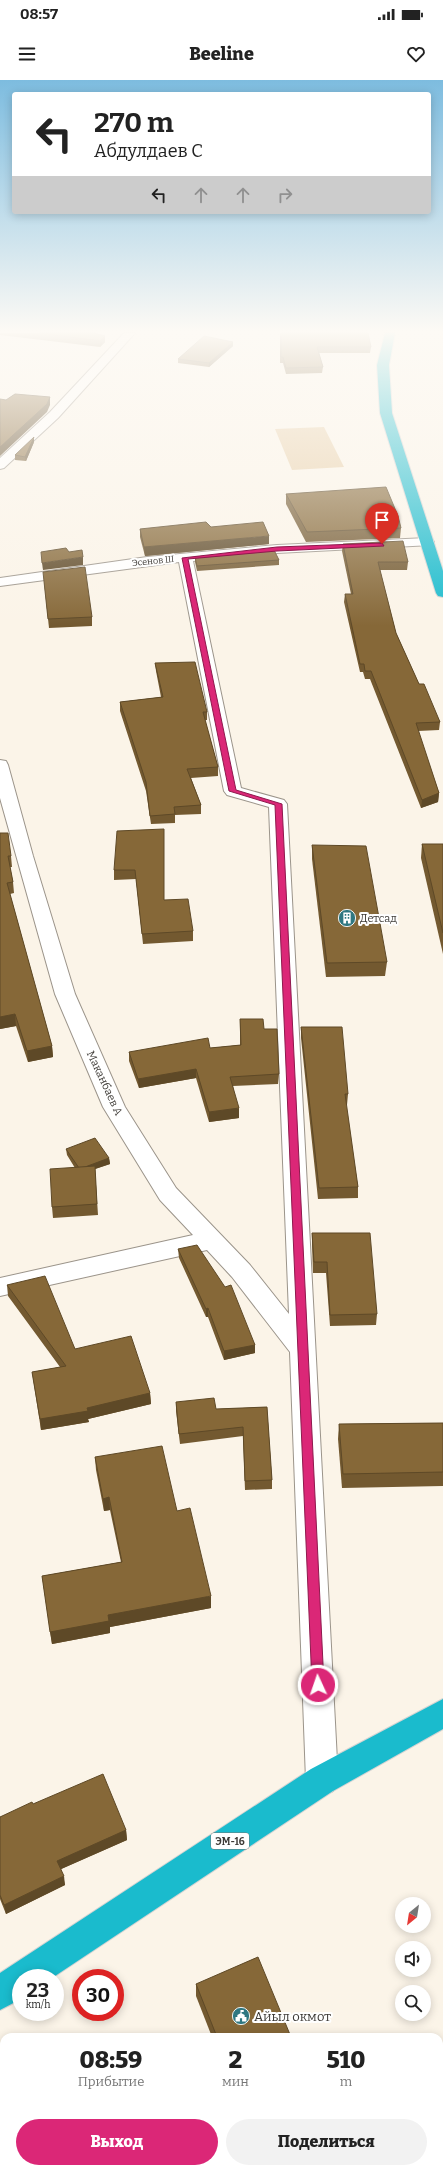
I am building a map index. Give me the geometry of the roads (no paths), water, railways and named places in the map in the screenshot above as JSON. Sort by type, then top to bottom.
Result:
[{"type":"highway","points":[[392,431],[443,593]]},
{"type":"highway","name":"ЭМ-16","points":[[36,1969],[322,1780],[443,1713]]},
{"type":"highway","name":"ЭМ-16","points":[[0,1993],[12,1985]]},
{"type":"street","points":[[0,465],[37,431]]},
{"type":"street","points":[[7,443],[21,446]]},
{"type":"street","name":"Эсенов Ш","points":[[0,582],[185,558],[277,549],[427,542]]},
{"type":"street","points":[[185,558],[233,791],[278,804],[322,1780]]},
{"type":"street","name":"Маканбаев А","points":[[0,766],[24,856],[65,994],[114,1107],[168,1194],[241,1271],[303,1350]]},
{"type":"street","points":[[0,1287],[212,1240]]},
{"type":"place","name":"Детсад","points":[[347,918]]},
{"type":"place","name":"Айыл окмот","points":[[241,2016]]}]
